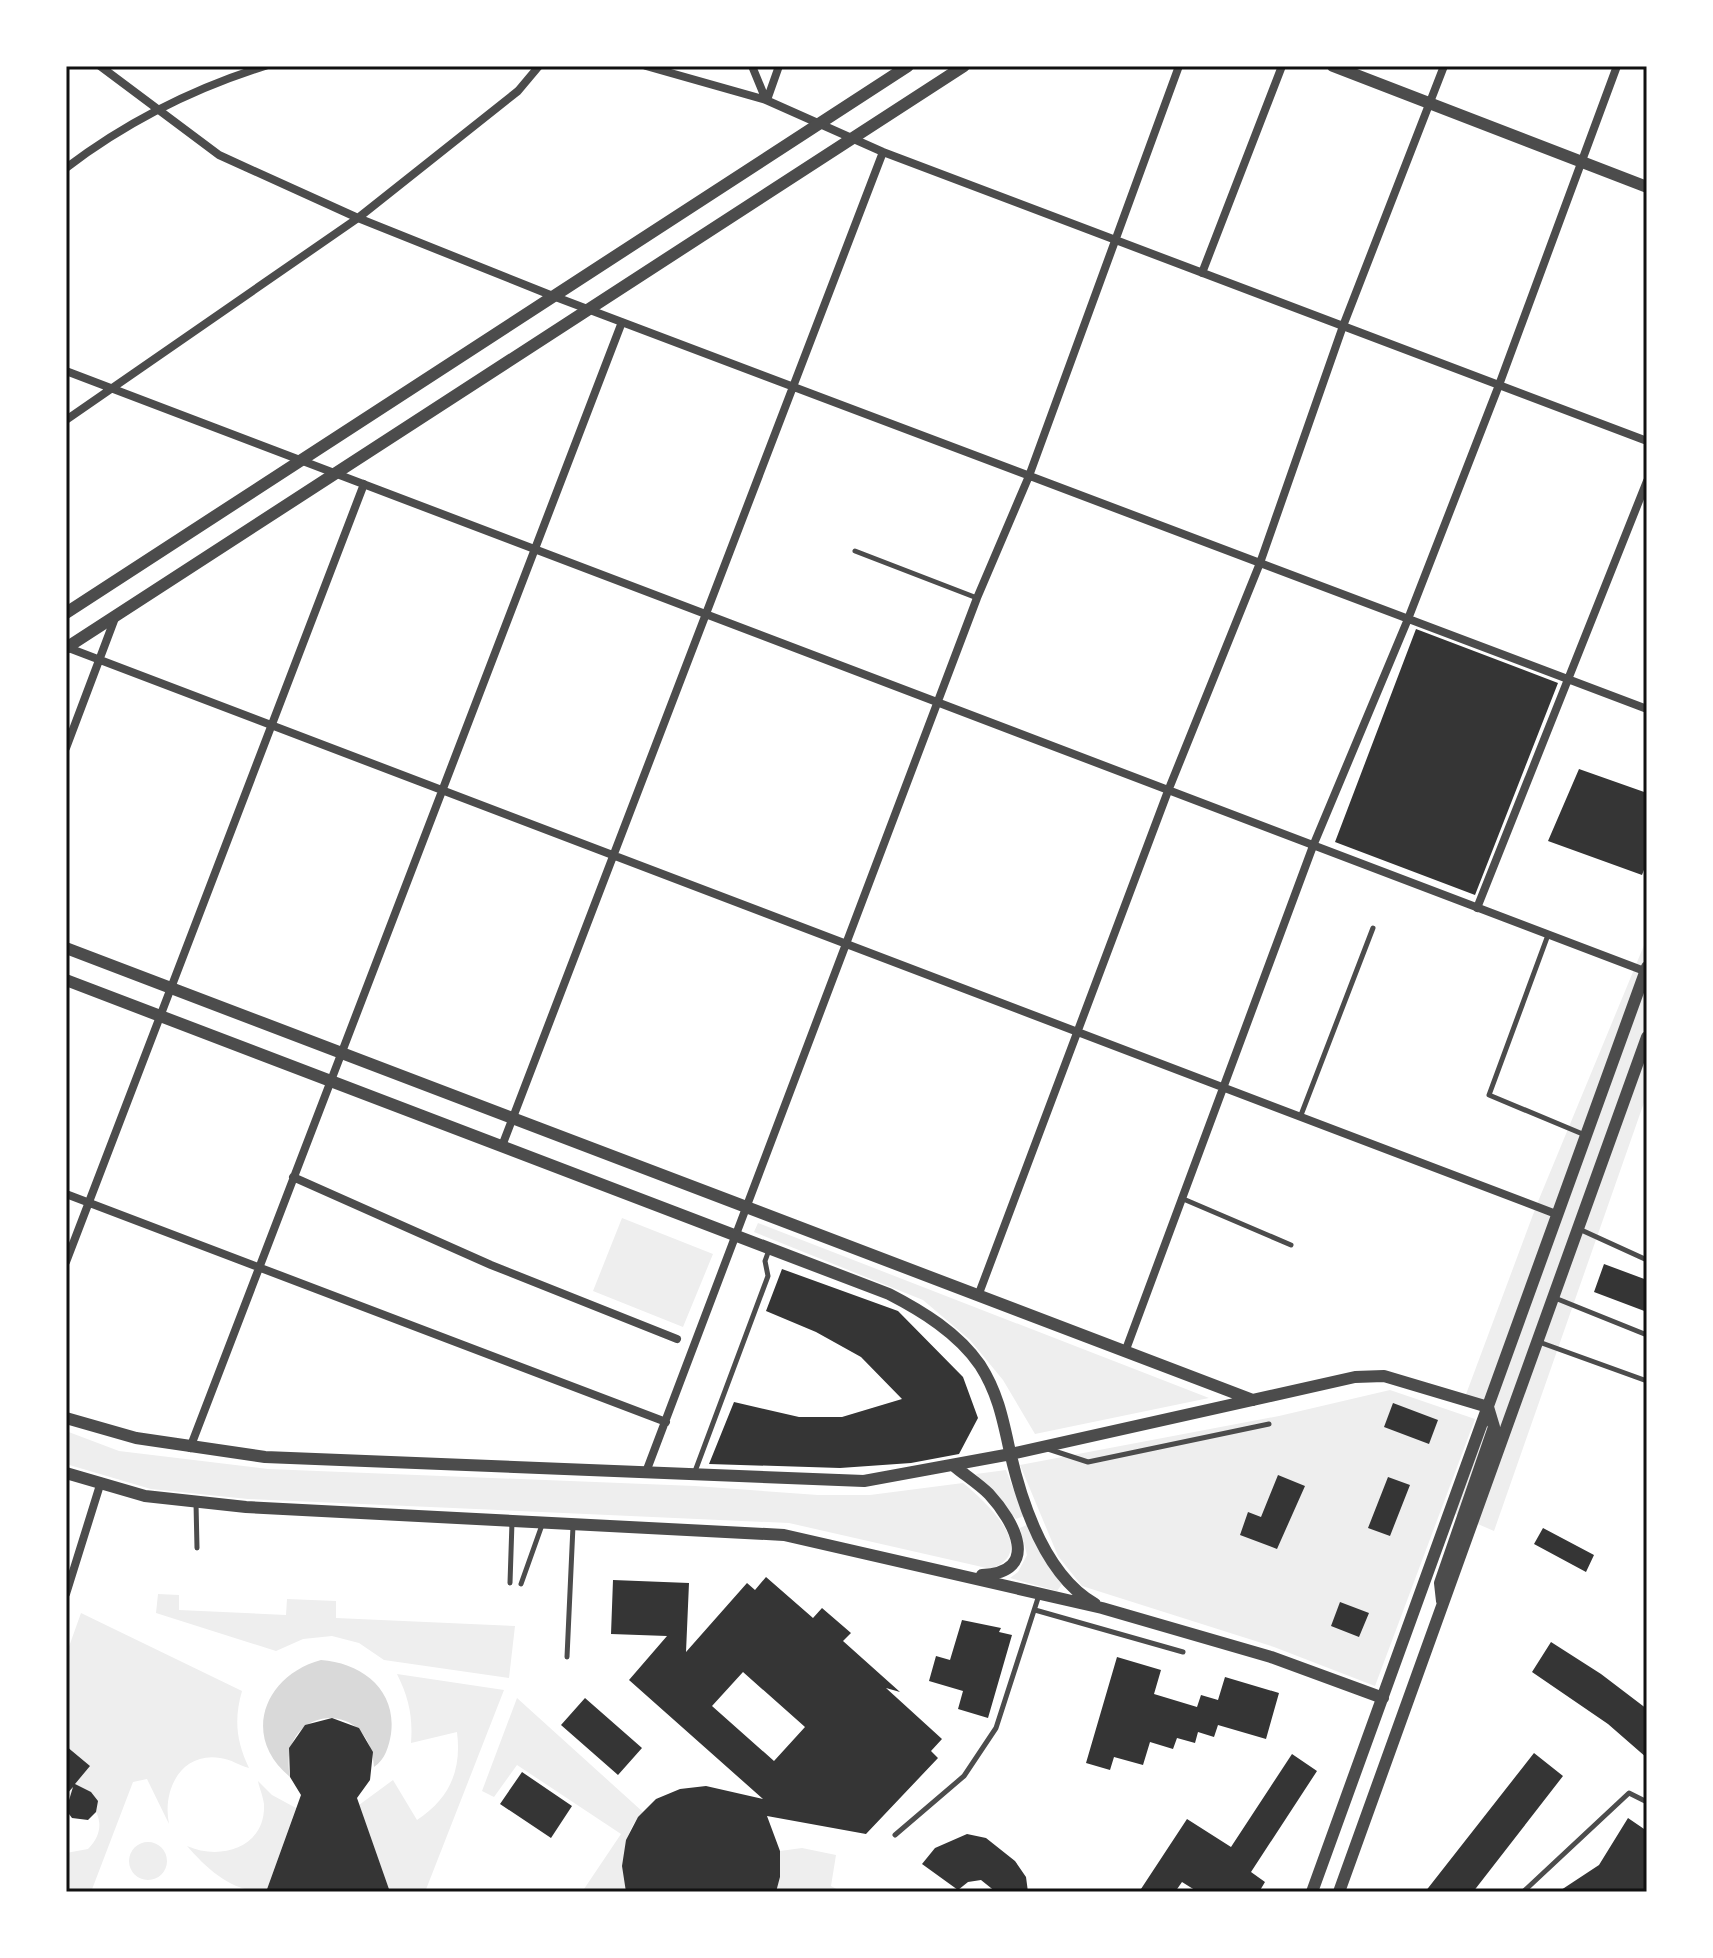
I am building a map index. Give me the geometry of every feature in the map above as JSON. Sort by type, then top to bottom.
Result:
[{"type":"street","points":[[100,66],[219,155],[358,218],[553,296],[1647,709]]},
{"type":"street","points":[[66,168],[107,139],[236,71],[265,66]]},
{"type":"street","points":[[66,420],[358,218],[518,91],[539,66]]},
{"type":"street","points":[[646,66],[766,100],[853,141],[1647,441]]},
{"type":"street","points":[[752,66],[766,100]]},
{"type":"street","points":[[766,100],[779,66]]},
{"type":"street","points":[[66,613],[908,66]]},
{"type":"street","points":[[67,648],[853,141],[964,66]]},
{"type":"street","points":[[646,1472],[977,598],[1029,476],[1179,66]]},
{"type":"street","points":[[1202,273],[1282,66]]},
{"type":"street","points":[[978,1296],[1168,791],[1260,563],[1343,326],[1444,66]]},
{"type":"street","points":[[1125,1352],[1313,846],[1408,619],[1617,66]]},
{"type":"street","points":[[1340,67],[1647,187]]},
{"type":"street","points":[[502,1146],[883,152]]},
{"type":"street","points":[[190,1448],[622,322]]},
{"type":"street","points":[[66,371],[937,704],[1646,970],[1312,1892]]},
{"type":"street","points":[[1477,908],[1647,481]]},
{"type":"street","points":[[66,1262],[364,484]]},
{"type":"street","points":[[66,748],[116,616]]},
{"type":"street","points":[[67,648],[1556,1214]]},
{"type":"street","points":[[66,948],[1253,1400]]},
{"type":"street","points":[[66,980],[889,1294],[939,1323],[978,1363],[991,1385],[1002,1409],[1011,1454],[1033,1519],[1057,1568],[1085,1598],[1102,1608]]},
{"type":"street","points":[[1339,1892],[1647,1037]]},
{"type":"street","points":[[293,1177],[491,1265],[677,1339]]},
{"type":"street","points":[[66,1194],[666,1422]]},
{"type":"street","points":[[66,1418],[136,1438],[265,1457],[864,1481],[1011,1454],[1355,1377],[1384,1376],[1488,1407]]},
{"type":"street","points":[[1442,1601],[1440,1583],[1494,1427],[1488,1407]]},
{"type":"street","points":[[954,1466],[988,1493],[1010,1523],[1019,1545],[1014,1564],[1006,1570],[967,1575]]},
{"type":"street","points":[[66,1473],[145,1496],[196,1502],[784,1535],[1102,1608],[1271,1657],[1383,1698]]},
{"type":"street","points":[[66,1594],[100,1485]]},
{"type":"lane","points":[[855,551],[977,598]]},
{"type":"lane","points":[[1301,1115],[1373,928]]},
{"type":"lane","points":[[1548,935],[1489,1095],[1585,1135]]},
{"type":"lane","points":[[1180,1198],[1291,1245]]},
{"type":"lane","points":[[1579,1229],[1647,1260]]},
{"type":"lane","points":[[694,1475],[768,1276],[765,1261],[769,1249]]},
{"type":"lane","points":[[1554,1298],[1647,1335]]},
{"type":"lane","points":[[1538,1342],[1647,1381]]},
{"type":"lane","points":[[1043,1447],[1088,1462],[1269,1424]]},
{"type":"lane","points":[[196,1502],[197,1548]]},
{"type":"lane","points":[[510,1583],[512,1521]]},
{"type":"lane","points":[[521,1584],[543,1522]]},
{"type":"lane","points":[[567,1657],[573,1524]]},
{"type":"lane","points":[[895,1835],[964,1776],[996,1728],[1039,1594]]},
{"type":"lane","points":[[1035,1610],[1183,1652]]},
{"type":"lane","points":[[1523,1892],[1629,1793],[1647,1802]]},
{"type":"shaded area","points":[[1647,938],[1647,1094],[1494,1531],[1450,1512],[1488,1406],[1465,1397],[1537,1204]]},
{"type":"shaded area","points":[[622,1218],[713,1254],[683,1327],[593,1291]]},
{"type":"shaded area","points":[[758,1223],[1209,1398],[1035,1434],[1003,1380],[970,1340],[923,1300],[754,1232]]},
{"type":"shaded area","points":[[1390,1390],[1475,1419],[1375,1686],[1274,1647],[1082,1586],[1058,1556],[1020,1465],[1279,1416]]},
{"type":"shaded area","points":[[66,1431],[119,1451],[268,1469],[695,1486],[818,1495],[870,1495],[963,1483],[1004,1526],[1011,1551],[1005,1561],[991,1569],[789,1523],[248,1499],[151,1489],[66,1464]]},
{"type":"shaded area","points":[[1006,1470],[1024,1516],[1016,1519],[976,1474]]},
{"type":"shaded area","points":[[1029,1524],[1042,1554],[1062,1584],[1057,1591],[1010,1578],[1018,1572],[1027,1555],[1020,1528]]},
{"type":"shaded area","points":[[158,1594],[179,1595],[179,1610],[286,1615],[287,1599],[336,1601],[336,1618],[515,1626],[509,1678],[384,1660],[359,1643],[332,1636],[303,1639],[276,1651],[156,1613]]},
{"type":"shaded area","points":[[81,1613],[242,1691],[238,1730],[241,1749],[249,1768],[224,1759],[206,1758],[185,1767],[172,1787],[169,1824],[147,1779],[133,1782],[91,1892],[66,1892],[66,1853],[88,1849],[99,1831],[93,1807],[77,1797],[66,1796],[66,1655]]},
{"type":"shaded area","points":[[321,1660],[350,1666],[373,1681],[388,1704],[391,1718],[389,1743],[384,1757],[374,1767],[369,1744],[357,1728],[342,1720],[325,1718],[309,1724],[297,1735],[289,1753],[290,1777],[275,1761],[266,1744],[263,1726],[266,1709],[273,1693],[286,1679]]},
{"type":"shaded area","points":[[397,1674],[504,1690],[425,1892],[390,1892],[359,1805],[393,1780],[417,1820],[445,1793],[455,1771],[457,1732],[411,1743],[409,1708]]},
{"type":"shaded area","points":[[517,1698],[643,1812],[631,1830],[625,1849],[627,1892],[582,1892],[621,1834],[517,1765],[494,1797],[482,1791]]},
{"type":"shaded area","points":[[258,1781],[272,1795],[296,1808],[266,1892],[232,1884],[203,1863],[187,1846],[213,1852],[226,1851],[249,1841],[263,1819],[264,1804]]},
{"type":"shaded area","points":[[148,1842],[161,1848],[167,1861],[161,1874],[148,1880],[135,1874],[129,1861],[135,1848]]},
{"type":"shaded area","points":[[802,1848],[836,1855],[831,1886],[842,1892],[776,1892],[780,1877],[780,1851]]},
{"type":"building","points":[[1416,629],[1558,683],[1475,895],[1335,842]]},
{"type":"building","points":[[1579,769],[1647,793],[1647,862],[1642,875],[1548,841]]},
{"type":"building","points":[[1604,1264],[1647,1280],[1647,1312],[1594,1292]]},
{"type":"building","points":[[782,1269],[898,1311],[963,1377],[978,1418],[959,1454],[911,1463],[840,1468],[709,1464],[734,1402],[799,1417],[842,1417],[902,1399],[861,1357],[816,1332],[766,1311]]},
{"type":"building","points":[[1393,1403],[1438,1420],[1429,1444],[1384,1427]]},
{"type":"building","points":[[1278,1475],[1305,1486],[1277,1549],[1240,1535],[1248,1512],[1261,1517]]},
{"type":"building","points":[[1388,1477],[1410,1485],[1390,1536],[1368,1528]]},
{"type":"building","points":[[1543,1528],[1594,1555],[1586,1572],[1534,1544]]},
{"type":"building","points":[[766,1577],[813,1618],[822,1608],[851,1633],[843,1641],[900,1692],[886,1688],[942,1739],[931,1751],[938,1758],[866,1834],[767,1816],[780,1851],[780,1877],[776,1892],[626,1892],[622,1866],[626,1840],[638,1817],[656,1799],[680,1789],[706,1786],[763,1799],[629,1680],[667,1636],[611,1634],[613,1580],[689,1583],[686,1652],[747,1583],[755,1590]],"holes":[[[743,1672],[805,1727],[774,1761],[712,1706]]]},
{"type":"building","points":[[1340,1602],[1369,1613],[1359,1637],[1331,1626]]},
{"type":"building","points":[[962,1620],[1001,1628],[999,1632],[1012,1635],[988,1718],[958,1709],[963,1691],[929,1681],[936,1656],[950,1660]]},
{"type":"building","points":[[1551,1642],[1647,1709],[1647,1758],[1608,1724],[1532,1672]]},
{"type":"building","points":[[1117,1657],[1161,1670],[1154,1694],[1197,1707],[1201,1695],[1218,1700],[1225,1677],[1279,1693],[1266,1739],[1218,1725],[1214,1737],[1198,1732],[1195,1743],[1177,1738],[1173,1749],[1150,1742],[1143,1765],[1114,1757],[1110,1770],[1086,1763]]},
{"type":"building","points":[[585,1698],[642,1748],[618,1775],[561,1725]]},
{"type":"building","points":[[332,1718],[359,1728],[373,1752],[370,1780],[357,1798],[390,1892],[266,1892],[301,1795],[290,1777],[289,1748],[305,1725]]},
{"type":"building","points":[[66,1746],[90,1766],[75,1784],[91,1792],[98,1801],[96,1812],[88,1820],[72,1818],[66,1810],[73,1787],[66,1795]]},
{"type":"building","points":[[1534,1753],[1563,1776],[1473,1892],[1425,1892]]},
{"type":"building","points":[[1292,1754],[1317,1771],[1251,1872],[1265,1882],[1259,1892],[1198,1892],[1182,1882],[1175,1892],[1139,1892],[1187,1819],[1231,1847]]},
{"type":"building","points":[[522,1772],[572,1806],[551,1838],[500,1804]]},
{"type":"building","points":[[1628,1818],[1647,1831],[1647,1892],[1558,1892],[1599,1865]]},
{"type":"building","points":[[967,1834],[986,1838],[1015,1861],[1026,1877],[1028,1892],[996,1892],[981,1880],[968,1882],[958,1890],[922,1864],[935,1848]]}]
